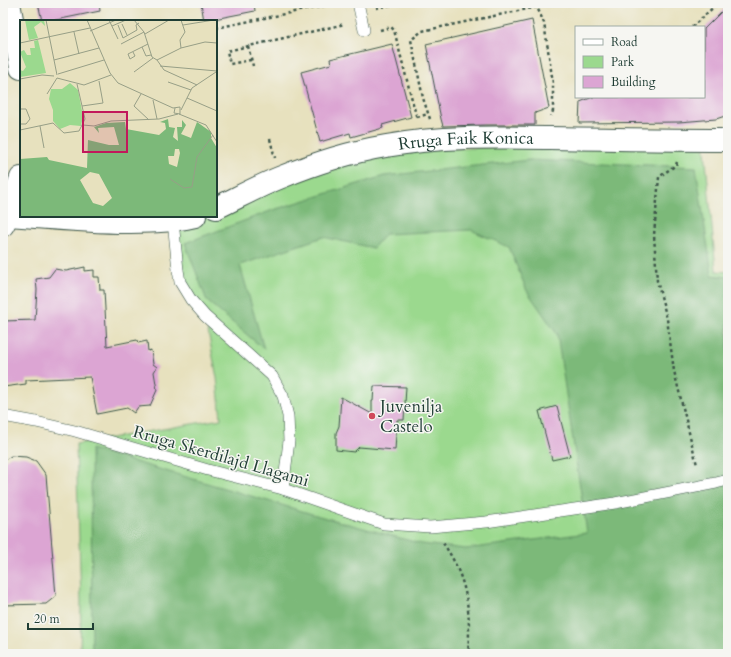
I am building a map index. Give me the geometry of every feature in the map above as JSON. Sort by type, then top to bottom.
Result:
[{"type":"street","points":[[9,3],[20,63]]},
{"type":"street","name":"Rruga Faik Konica","points":[[217,207],[253,189],[313,166],[357,152],[409,142],[492,137],[728,140]]},
{"type":"street","points":[[20,181],[6,220],[52,219],[150,222],[190,217]]},
{"type":"lane","points":[[173,220],[180,282],[191,300],[205,316],[272,376],[283,396],[288,416],[289,441],[283,489]]},
{"type":"lane","name":"Rruga Skerdilajd Llagami","points":[[3,416],[75,431],[208,470],[283,489],[384,524],[430,527],[486,522],[615,503],[728,480]]},
{"type":"path","points":[[217,28],[338,3]]},
{"type":"path","points":[[251,60],[230,64],[228,51],[361,16],[402,3]]},
{"type":"path","points":[[693,26],[718,3]]},
{"type":"path","points":[[430,120],[423,98],[411,40],[422,31],[537,6],[544,23],[553,83],[553,111],[545,138]]},
{"type":"path","points":[[386,28],[391,27],[394,30],[417,117],[428,114]]},
{"type":"path","points":[[248,46],[253,66]]},
{"type":"path","points":[[681,140],[676,164],[660,177],[654,234],[656,281],[667,319],[674,371],[697,465]]},
{"type":"path","points":[[430,527],[455,562],[461,577],[467,599],[469,614],[470,635],[468,652],[488,654]]},
{"type":"green space","points":[[704,140],[716,271],[728,272],[728,654],[80,654],[81,601],[76,444],[221,419],[217,378],[205,316],[180,282],[173,221],[191,217],[217,217],[217,216],[357,152]]},
{"type":"green space","points":[[529,160],[696,167],[712,275],[728,277],[728,654],[92,654],[91,449],[319,516],[422,544],[466,549],[587,533],[557,334],[527,291],[509,247],[471,230],[385,234],[373,248],[323,237],[240,265],[264,349],[207,301],[185,243],[273,210],[384,176]]},
{"type":"building","points":[[38,3],[99,3],[100,11],[56,20],[42,20]]},
{"type":"building","points":[[201,3],[254,3],[255,11],[204,20]]},
{"type":"building","points":[[728,5],[728,115],[716,119],[679,122],[579,123],[580,102],[590,98],[705,98],[705,28]]},
{"type":"building","points":[[532,20],[549,108],[535,113],[535,125],[443,126],[426,44]]},
{"type":"building","points":[[392,44],[411,117],[382,125],[383,128],[351,137],[350,133],[320,142],[301,72],[331,64],[330,59]]},
{"type":"building","points":[[85,267],[85,271],[94,270],[94,277],[99,277],[100,290],[104,290],[107,346],[137,340],[138,343],[147,341],[148,351],[151,350],[153,364],[157,367],[154,372],[157,390],[150,406],[138,407],[134,413],[127,408],[97,414],[90,377],[26,380],[26,384],[3,387],[3,321],[35,320],[37,290],[36,279],[49,277],[55,269],[66,271]]},
{"type":"building","name":"Juvenilja Castelo","points":[[374,386],[406,387],[404,420],[397,420],[395,450],[359,447],[354,452],[336,450],[336,433],[339,426],[341,397],[372,414]]},
{"type":"building","points":[[557,406],[570,456],[552,460],[539,411]]},
{"type":"building","points":[[11,456],[26,457],[36,461],[46,475],[56,596],[46,604],[3,605],[3,461]]},
{"type":"place","name":"Juvenilja Castelo","points":[[372,416]]}]
